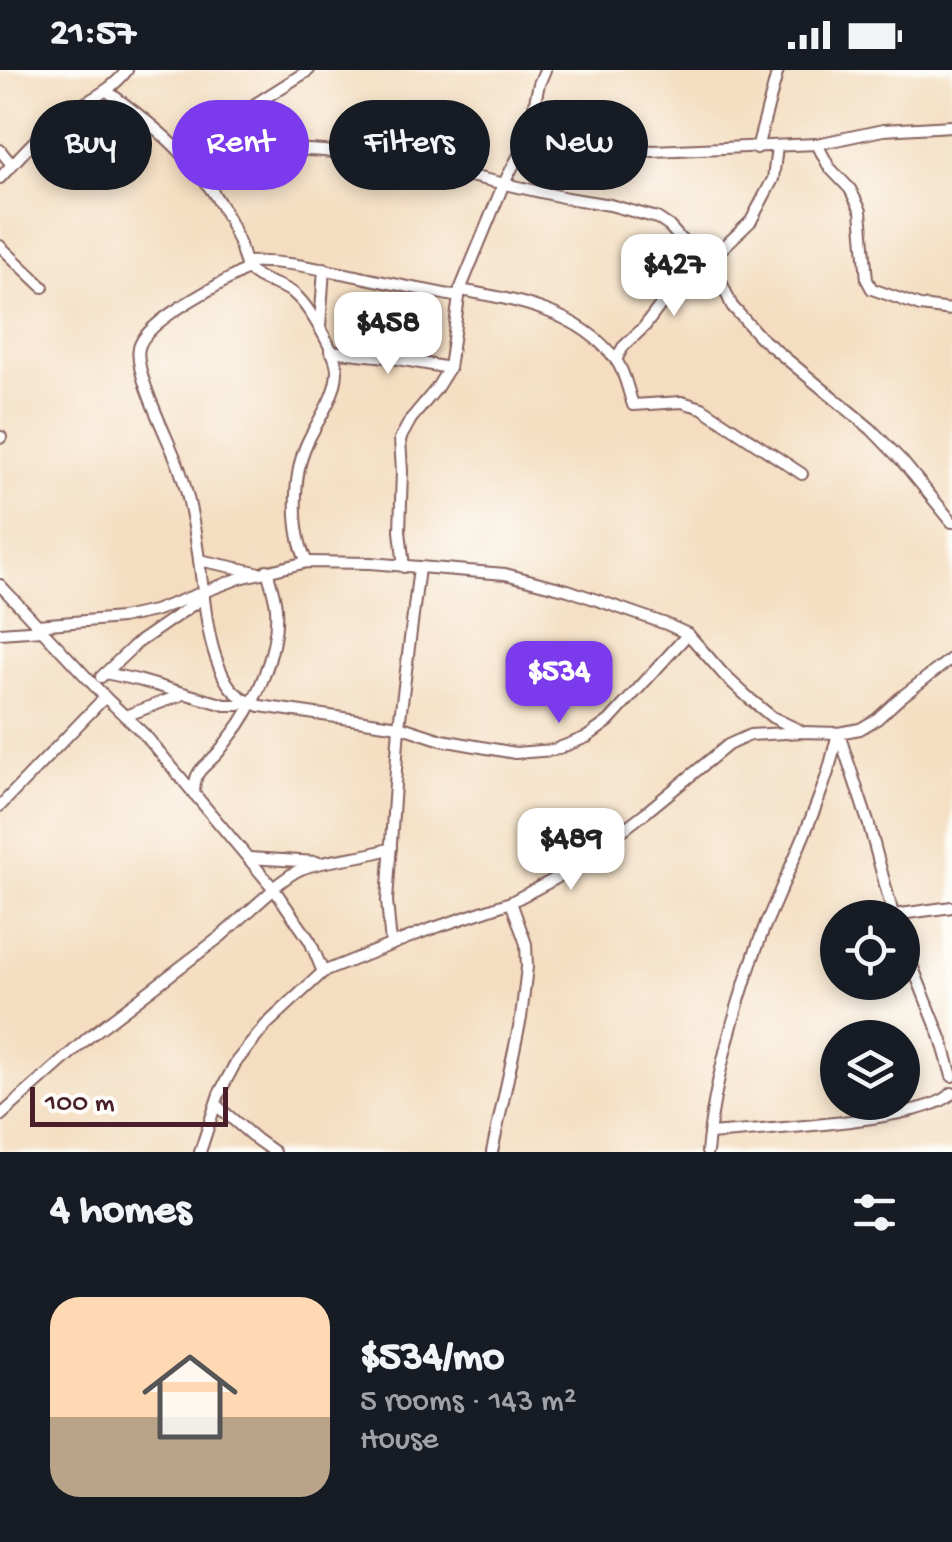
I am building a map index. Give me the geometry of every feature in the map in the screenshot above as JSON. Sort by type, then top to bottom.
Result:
[{"type":"street","points":[[0,178],[44,131],[79,105],[107,91],[126,70]]},
{"type":"street","points":[[262,100],[309,70]]},
{"type":"street","points":[[535,100],[545,70]]},
{"type":"street","points":[[757,148],[778,70]]},
{"type":"street","points":[[107,91],[172,143]]},
{"type":"street","points":[[648,150],[817,144],[883,130],[952,126]]},
{"type":"street","points":[[817,144],[861,211],[872,289],[920,306],[952,310]]},
{"type":"street","points":[[616,360],[671,291],[711,260],[751,221],[772,179],[777,147]]},
{"type":"street","points":[[0,150],[12,165]]},
{"type":"street","points":[[309,150],[440,168],[657,218],[686,245],[711,260],[732,306],[760,337],[871,430],[952,522]]},
{"type":"street","points":[[404,567],[400,440],[449,368],[459,293],[510,172]]},
{"type":"street","points":[[211,190],[225,212],[247,265],[256,276],[293,293],[305,304],[337,366],[334,386],[308,442],[296,480],[300,544],[307,562]]},
{"type":"street","points":[[0,246],[43,287]]},
{"type":"street","points":[[688,634],[608,721],[587,737],[554,750],[514,753],[442,740],[399,726],[248,702],[233,692],[215,657],[181,472],[142,380],[138,352],[143,338],[154,326],[247,265],[284,262],[530,304],[560,316],[588,334],[616,360],[633,405],[682,402],[702,408],[802,474]]},
{"type":"street","points":[[320,328],[324,268]]},
{"type":"street","points":[[330,351],[449,368]]},
{"type":"street","points":[[199,560],[263,572]]},
{"type":"street","points":[[0,633],[154,611],[263,572],[307,562],[504,574],[596,599],[688,634],[750,699],[803,732]]},
{"type":"street","points":[[392,945],[387,901],[399,726],[418,568]]},
{"type":"street","points":[[194,794],[200,768],[215,756],[240,724],[268,664],[274,643],[276,607],[263,572]]},
{"type":"street","points":[[0,585],[145,735],[248,858],[310,941],[322,972]]},
{"type":"street","points":[[94,685],[136,644],[204,595]]},
{"type":"street","points":[[200,1152],[216,1104],[249,1045],[322,972],[511,902],[554,880],[674,791],[728,745],[750,735],[860,729],[878,719],[952,658]]},
{"type":"street","points":[[105,673],[226,705],[248,702]]},
{"type":"street","points":[[125,716],[184,694]]},
{"type":"street","points":[[0,806],[106,697]]},
{"type":"street","points":[[838,733],[889,900]]},
{"type":"street","points":[[707,1152],[734,1021],[763,932],[827,777],[838,733]]},
{"type":"street","points":[[0,1116],[90,1036],[220,938],[297,870],[391,848]]},
{"type":"street","points":[[248,858],[321,863]]},
{"type":"street","points":[[492,1152],[518,1032],[527,968],[526,944],[511,902]]},
{"type":"street","points":[[920,912],[952,907]]},
{"type":"street","points":[[920,979],[947,1037],[952,1076]]},
{"type":"street","points":[[709,1134],[880,1117],[944,1101],[952,1093]]},
{"type":"street","points":[[216,1104],[274,1152]]}]
